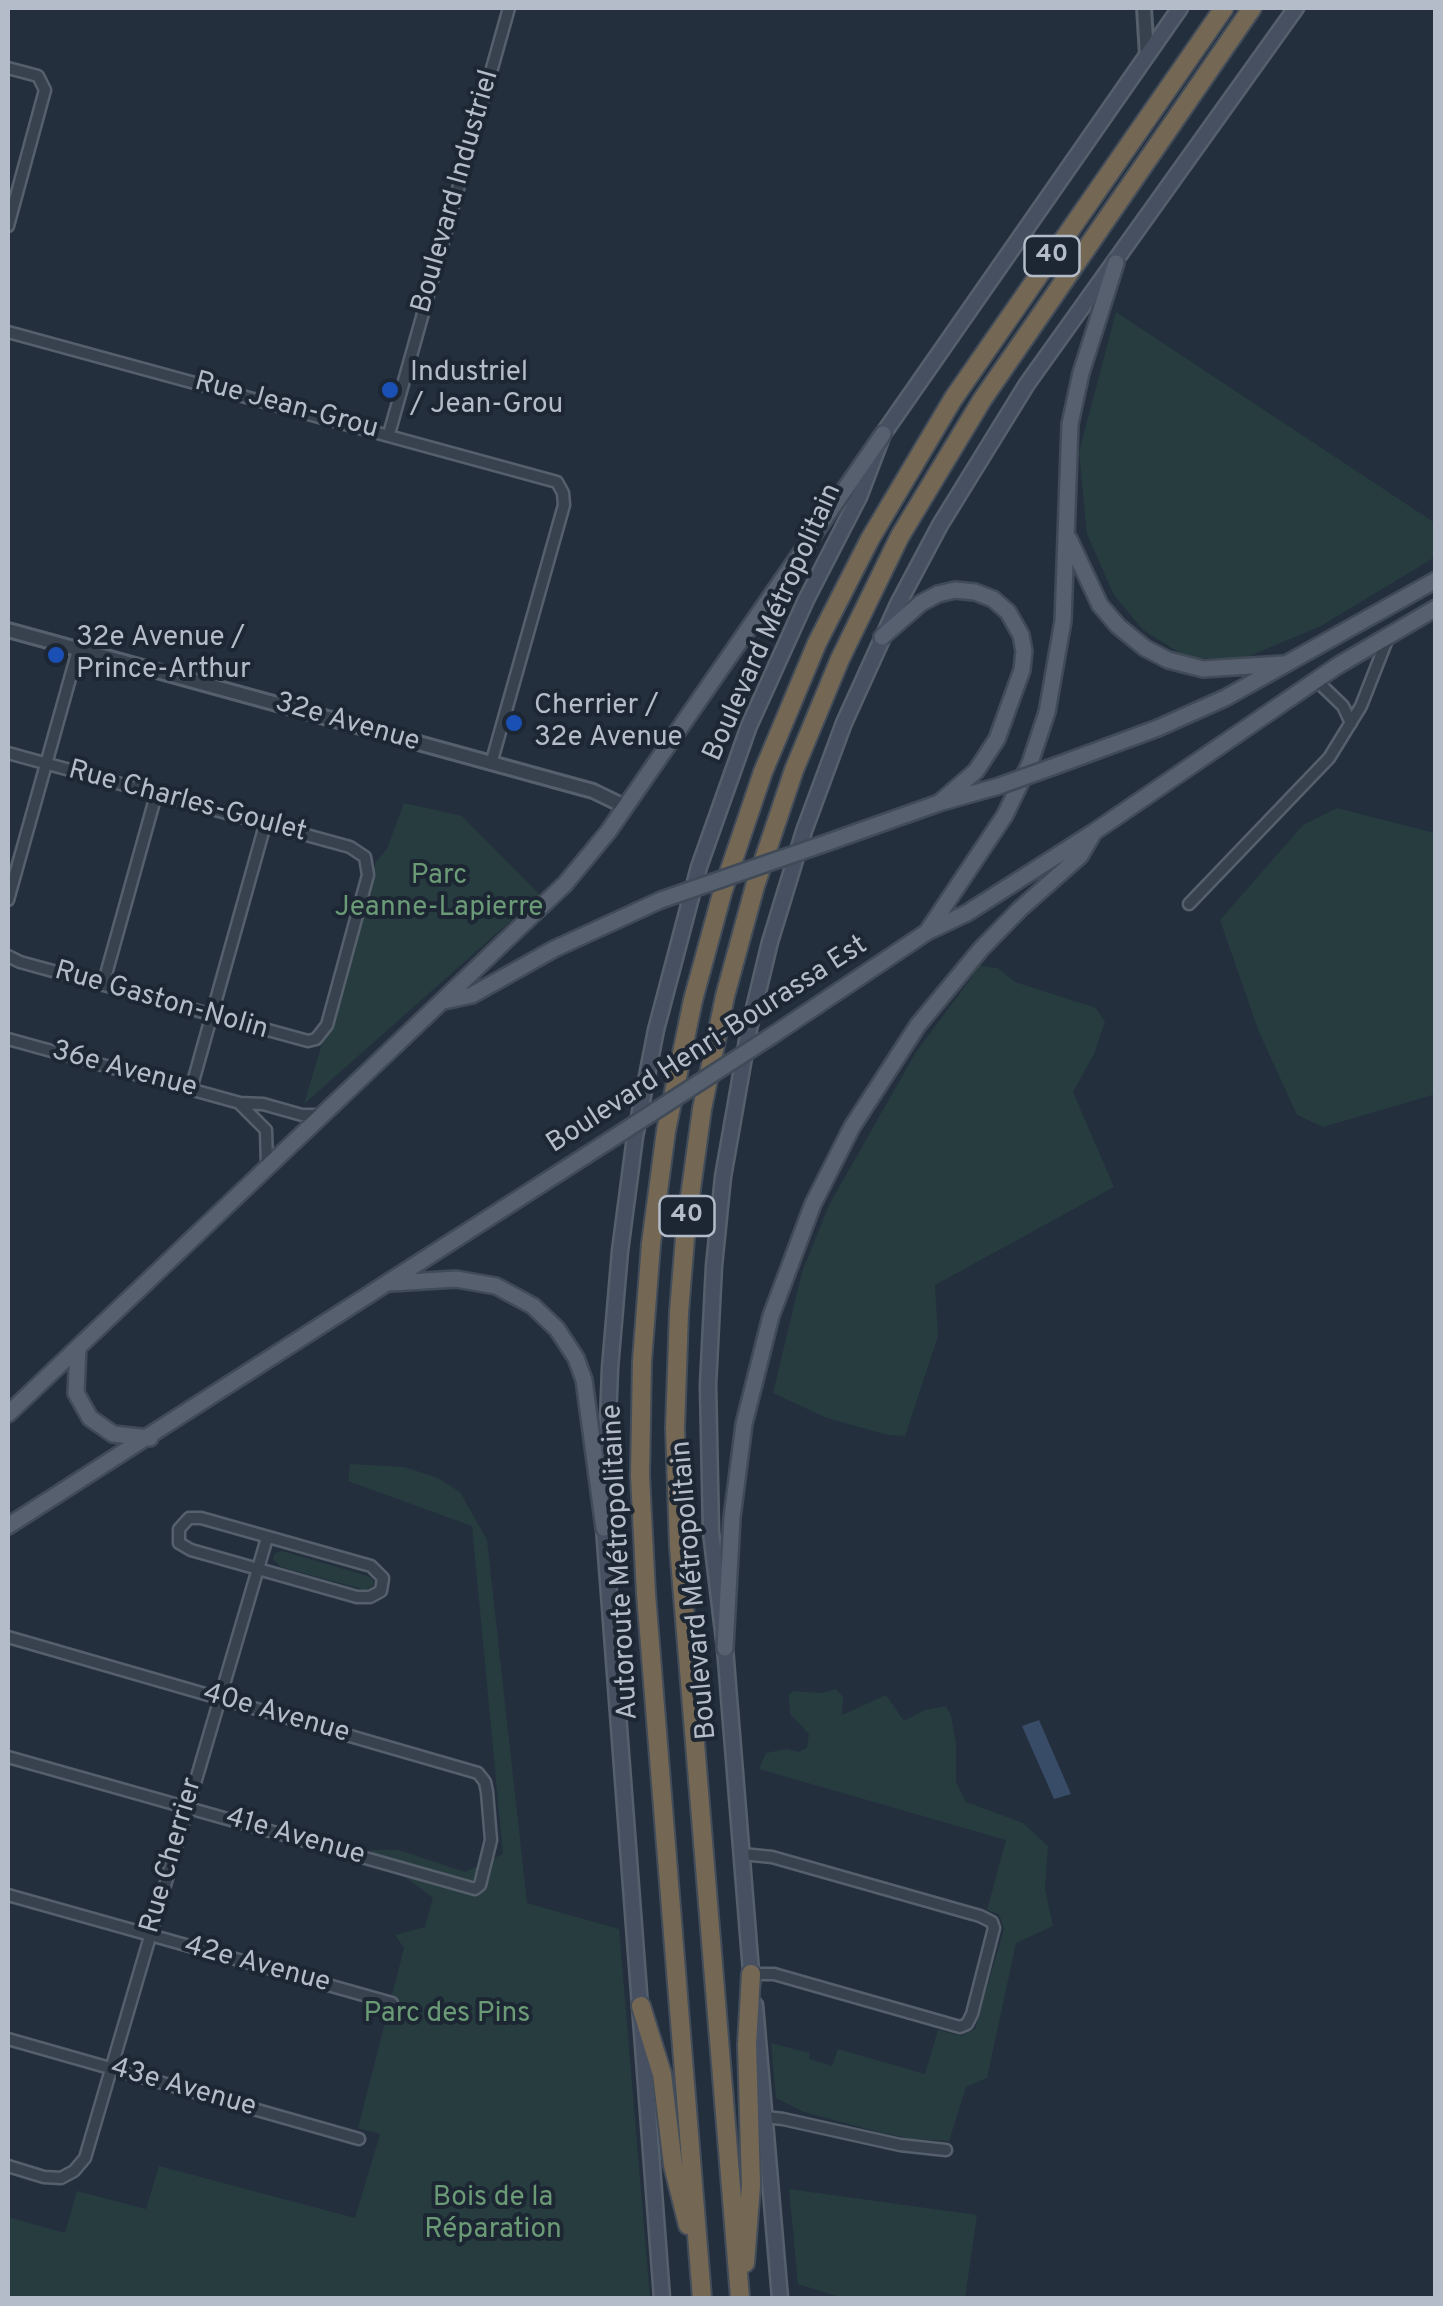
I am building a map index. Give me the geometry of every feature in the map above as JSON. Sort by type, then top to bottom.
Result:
[{"type":"highway","points":[[1183,67],[1212,8]]},
{"type":"highway","name":"Autoroute Métropolitaine","points":[[702,2298],[646,1594],[640,1462],[651,1244],[666,1131],[686,1029],[723,890],[763,772],[856,564],[952,399],[1224,8]]},
{"type":"highway","name":"Autoroute Métropolitaine","points":[[741,2298],[684,1618],[676,1460],[676,1356],[683,1254],[716,1041],[743,927],[794,770],[880,575],[921,498],[982,400],[1252,8]]},
{"type":"highway","points":[[1205,76],[1266,8]]},
{"type":"highway","points":[[741,2298],[752,2184],[747,2044],[751,1974]]},
{"type":"highway","points":[[641,2006],[662,2074],[673,2165],[701,2279]]},
{"type":"main road","name":"Boulevard Métropolitain","points":[[662,2298],[604,1528],[612,1341],[623,1221],[647,1072],[670,970],[713,824],[749,726],[806,600],[859,497],[883,434],[1180,8]]},
{"type":"main road","name":"Boulevard Métropolitain","points":[[780,2298],[725,1648],[710,1519],[708,1396],[716,1238],[732,1115],[755,1000],[786,886],[834,748],[882,637],[926,551],[987,446],[1080,308],[1296,8]]},
{"type":"main road","points":[[927,932],[997,828],[1037,744],[1051,696],[1062,638],[1067,451],[1072,415],[1116,263]]},
{"type":"main road","points":[[8,1414],[556,894],[626,807],[883,434]]},
{"type":"main road","points":[[1066,532],[1100,605],[1145,648],[1168,660],[1203,669],[1286,664]]},
{"type":"main road","points":[[444,1001],[472,995],[554,949],[661,900],[939,803],[999,786],[1202,709],[1436,580]]},
{"type":"main road","points":[[882,637],[921,603],[955,590],[993,599],[1008,612],[1021,635],[1022,670],[997,739],[976,771],[939,803]]},
{"type":"main road","name":"Boulevard Henri-Bourassa Est","points":[[8,1526],[150,1438],[927,932],[967,913],[1094,832],[1316,680],[1436,608]]},
{"type":"main road","points":[[1316,680],[1324,644]]},
{"type":"main road","points":[[725,1648],[734,1506],[744,1424],[771,1316],[813,1204],[852,1127],[918,1025],[981,949],[1080,856],[1094,832]]},
{"type":"main road","points":[[388,1284],[475,1281],[515,1294],[549,1320],[570,1348],[584,1380],[604,1528]]},
{"type":"main road","points":[[78,1348],[76,1393],[90,1418],[113,1434],[150,1438]]},
{"type":"street","name":"Boulevard Industriel","points":[[388,434],[509,8]]},
{"type":"street","points":[[1144,8],[1147,54]]},
{"type":"street","points":[[8,68],[38,76],[45,90],[8,226]]},
{"type":"street","name":"Rue Jean-Grou","points":[[8,332],[552,479],[561,487],[564,505],[491,764]]},
{"type":"street","name":"32e Avenue","points":[[8,630],[600,793],[626,807]]},
{"type":"street","points":[[1189,904],[1316,772],[1351,723],[1389,635]]},
{"type":"street","points":[[8,900],[78,650]]},
{"type":"street","points":[[1316,680],[1342,706],[1351,723]]},
{"type":"street","name":"Rue Charles-Goulet","points":[[8,753],[350,847],[364,857],[368,875],[327,1025],[316,1039]]},
{"type":"street","points":[[103,985],[156,795]]},
{"type":"street","points":[[191,1089],[264,825]]},
{"type":"street","name":"Rue Gaston-Nolin","points":[[8,956],[298,1040],[316,1039]]},
{"type":"street","name":"36e Avenue","points":[[8,1038],[240,1103],[263,1104],[302,1115],[323,1115]]},
{"type":"street","points":[[240,1103],[266,1130],[266,1168]]},
{"type":"street","points":[[190,1518],[202,1518],[372,1566],[383,1578],[381,1591],[370,1597],[357,1597],[256,1569],[191,1550],[180,1543],[179,1529],[190,1518]]},
{"type":"street","name":"Rue Cherrier","points":[[8,2166],[61,2178],[85,2158],[267,1538]]},
{"type":"street","name":"40e Avenue","points":[[8,1637],[478,1773],[487,1792],[491,1840]]},
{"type":"street","name":"41e Avenue","points":[[8,1757],[475,1889],[480,1884],[491,1840]]},
{"type":"street","points":[[742,1854],[772,1857],[980,1916],[993,1924],[972,2014],[962,2026],[774,1974],[751,1974]]},
{"type":"street","name":"42e Avenue","points":[[8,1895],[392,2002]]},
{"type":"street","name":"43e Avenue","points":[[8,2039],[359,2139]]},
{"type":"street","points":[[766,2118],[783,2118],[900,2145],[946,2150]]},
{"type":"green space","points":[[1116,312],[1435,523],[1435,557],[1321,626],[1245,658],[1188,658],[1143,630],[1114,595],[1087,534],[1079,452]]},
{"type":"green space","name":"Parc Jeanne-Lapierre","points":[[404,803],[462,816],[540,895],[304,1104],[376,862],[387,849]]},
{"type":"green space","points":[[1337,808],[1435,833],[1436,1094],[1323,1127],[1297,1115],[1259,1032],[1220,920],[1303,825]]},
{"type":"green space","points":[[980,966],[998,968],[1015,982],[1096,1008],[1105,1022],[1094,1054],[1073,1092],[1114,1187],[935,1285],[938,1336],[905,1436],[888,1435],[827,1418],[773,1393],[802,1272],[829,1205],[916,1052]]},
{"type":"green space","name":"Bois de la Réparation","points":[[350,1464],[404,1467],[438,1478],[460,1492],[487,1540],[527,1903],[619,1929],[650,2298],[8,2298],[8,2217],[65,2233],[77,2191],[146,2209],[159,2166],[355,2218],[380,2134],[358,2128],[404,1948],[395,1935],[425,1927],[433,1898],[370,1850],[399,1850],[465,1872],[503,1854],[472,1526],[348,1481]]},
{"type":"green space","points":[[282,1551],[368,1576],[374,1581],[373,1586],[365,1590],[281,1567],[273,1559],[275,1553]]},
{"type":"green space","points":[[836,1689],[843,1697],[842,1715],[886,1695],[904,1721],[925,1710],[946,1706],[956,1744],[956,1782],[966,1802],[1023,1823],[1048,1846],[1045,1889],[1053,1926],[1016,1943],[987,2078],[966,2087],[949,2141],[878,2132],[804,2112],[776,2098],[771,2043],[810,2053],[809,2059],[832,2066],[838,2049],[925,2074],[938,2030],[961,2036],[975,2029],[1004,1929],[999,1914],[987,1910],[1006,1840],[759,1769],[766,1753],[807,1748],[809,1734],[790,1714],[789,1694]]},
{"type":"green space","points":[[789,2189],[977,2215],[965,2298],[843,2298],[798,2284]]},
{"type":"water","points":[[1039,1720],[1071,1794],[1054,1799],[1022,1726]]},
{"type":"place","name":"Industriel / Jean-Grou","points":[[390,390]]},
{"type":"place","name":"32e Avenue / Prince-Arthur","points":[[56,655]]},
{"type":"place","name":"Cherrier / 32e Avenue","points":[[514,723]]},
{"type":"park label","name":"Parc des Pins","points":[[447,2015]]}]
